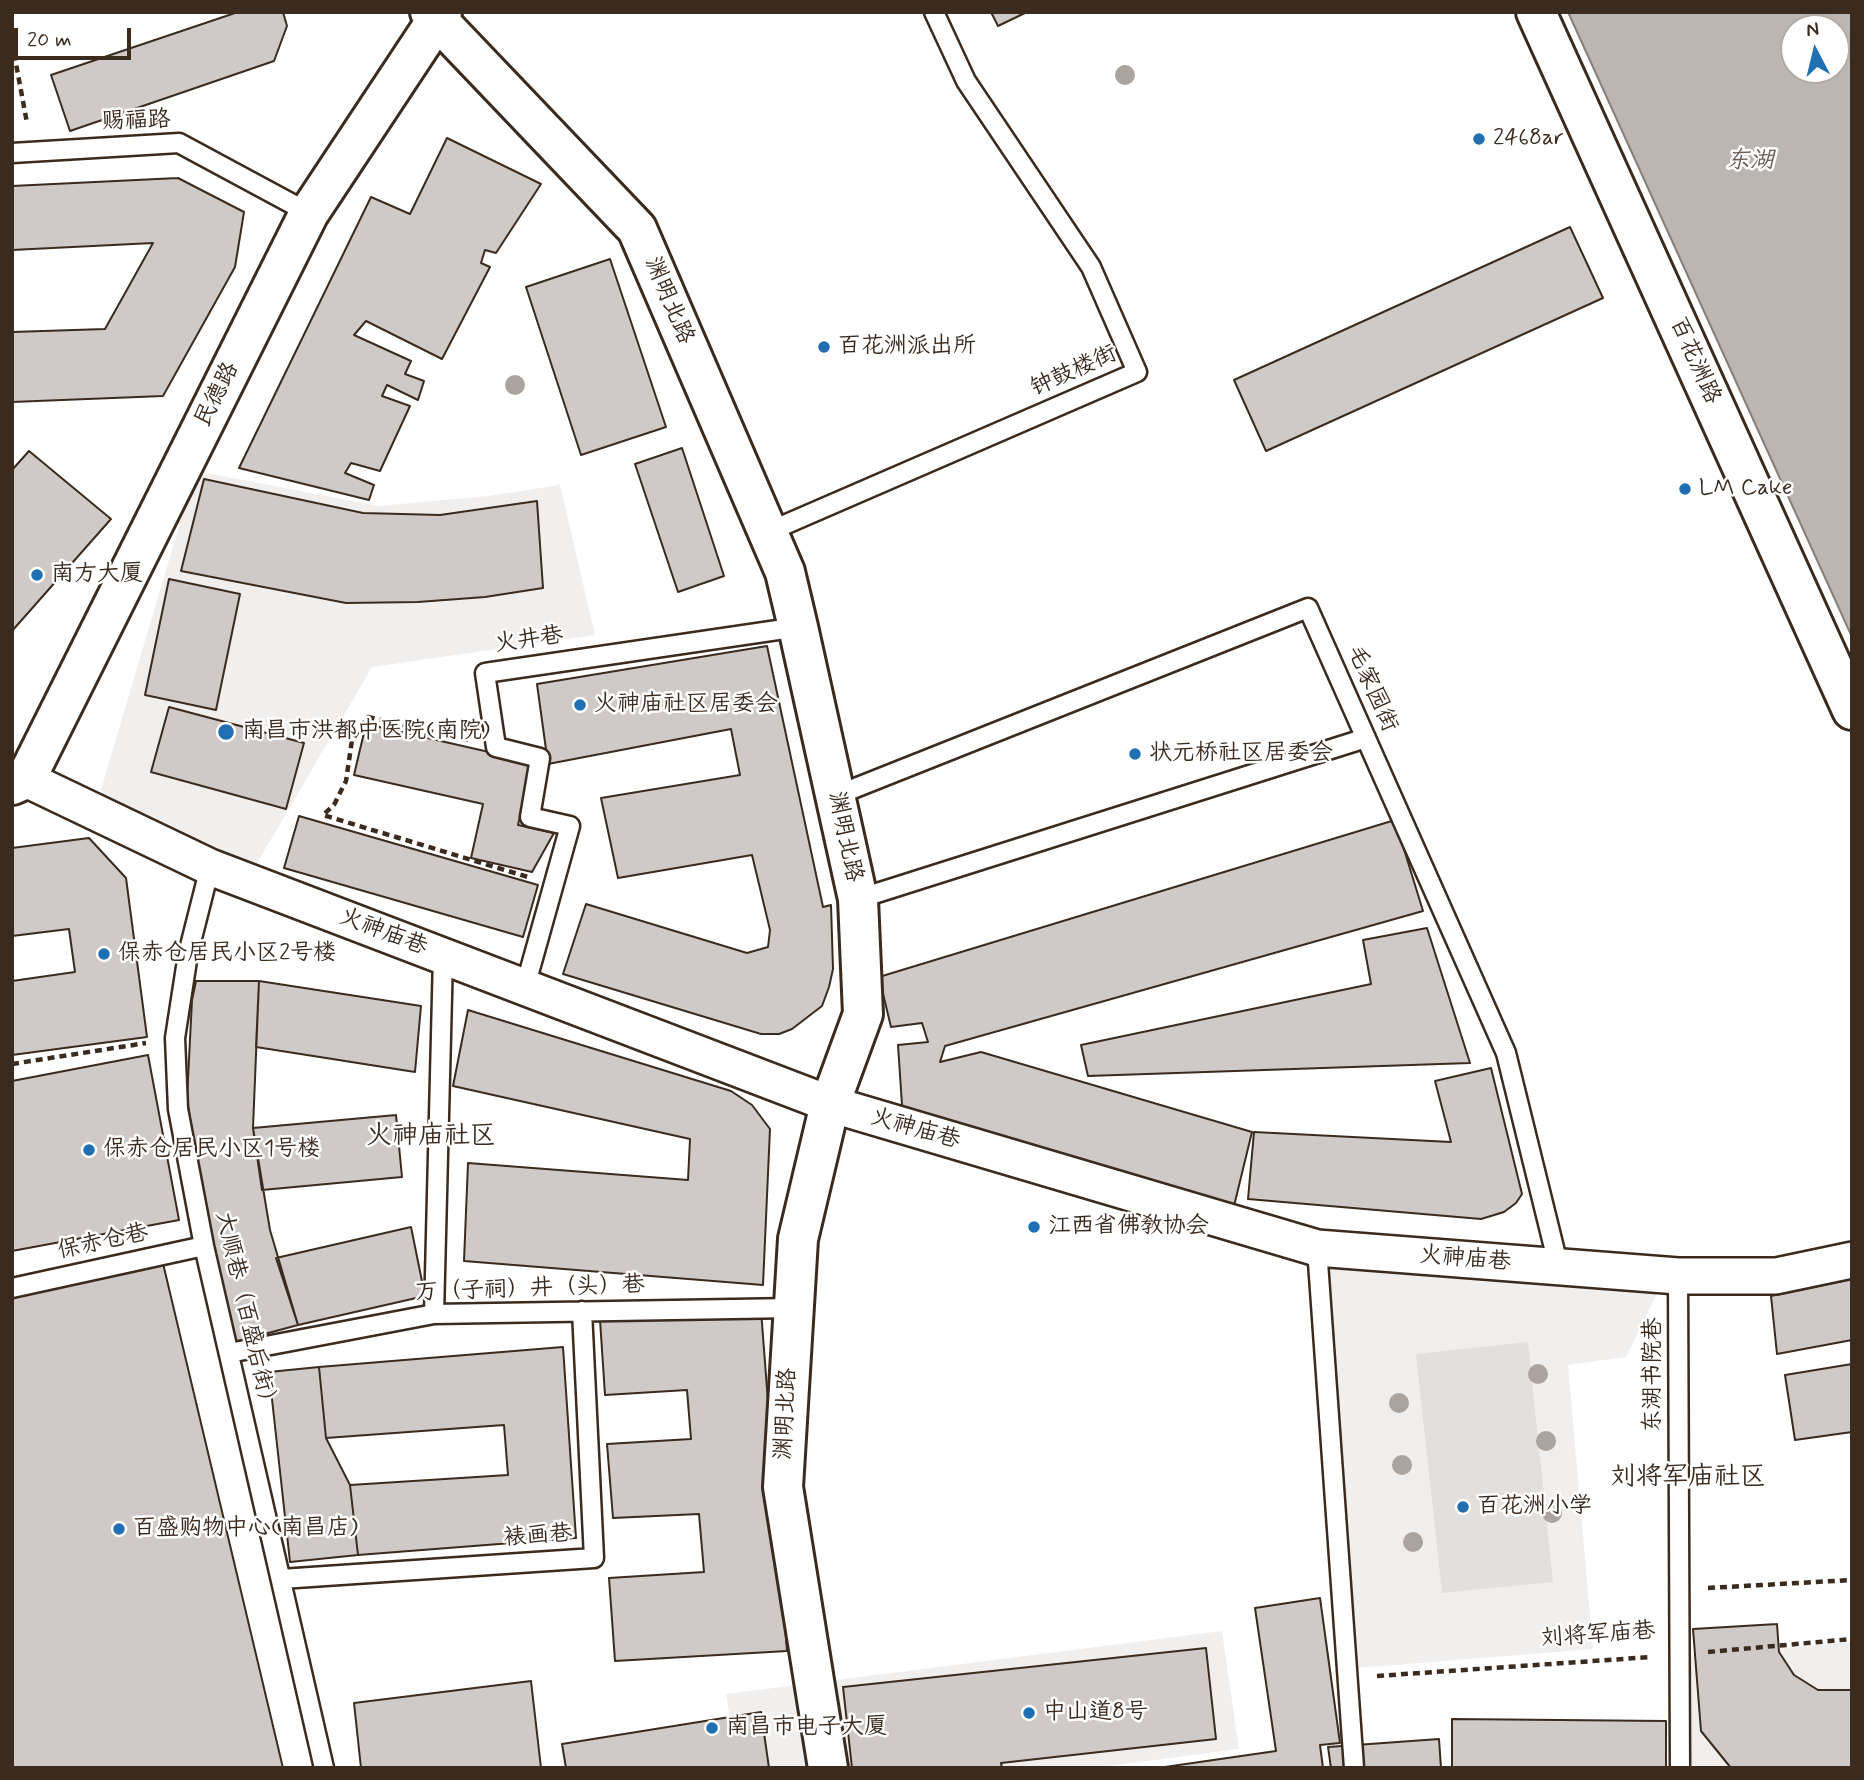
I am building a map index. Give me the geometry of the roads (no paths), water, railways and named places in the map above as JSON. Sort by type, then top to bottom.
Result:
[{"type":"street","name":"百花洲路","points":[[1536,12],[1852,710]]},
{"type":"street","name":"渊明北路","points":[[436,15],[637,229],[785,572],[798,627],[858,899],[863,1014],[830,1104],[798,1239],[783,1487],[828,1768]]},
{"type":"street","name":"民德路","points":[[19,782],[309,213],[436,15]]},
{"type":"street","name":"火神庙巷","points":[[19,782],[210,867],[830,1104],[1317,1248],[1678,1276],[1776,1276],[1852,1260]]},
{"type":"lane","name":"钟鼓楼街","points":[[768,532],[1136,372],[1091,267],[966,81],[934,12]]},
{"type":"lane","name":"赐福路","points":[[12,153],[179,143],[309,213]]},
{"type":"lane","name":"毛家园街","points":[[835,796],[1308,608],[1506,1053],[1559,1268]]},
{"type":"lane","name":"火井巷","points":[[525,988],[570,826],[530,817],[540,758],[496,747],[485,673],[798,627]]},
{"type":"lane","points":[[858,899],[1366,738]]},
{"type":"lane","name":"大顺巷（百盛后街）","points":[[210,867],[188,954],[175,1038],[178,1109],[204,1246],[324,1768]]},
{"type":"lane","points":[[434,1314],[443,956]]},
{"type":"lane","name":"保赤仓巷","points":[[12,1288],[204,1246]]},
{"type":"lane","points":[[1317,1248],[1354,1768]]},
{"type":"lane","name":"东湖书院巷","points":[[1678,1276],[1680,1768]]},
{"type":"lane","name":"万（子祠）井（头）巷","points":[[229,1353],[434,1314],[793,1308]]},
{"type":"lane","name":"裱画巷","points":[[281,1579],[594,1558],[582,1311]]},
{"type":"water","name":"东湖","points":[[1568,12],[1852,12],[1852,637]]},
{"type":"place","name":"2468ar","points":[[1479,139]]},
{"type":"place","name":"百花洲派出所","points":[[824,347]]},
{"type":"place","name":"LM Cake","points":[[1685,489]]},
{"type":"place","name":"南方大厦","points":[[37,575]]},
{"type":"place","name":"火神庙社区居委会","points":[[580,705]]},
{"type":"place","name":"南昌市洪都中医院(南院)","points":[[226,732]]},
{"type":"place","name":"状元桥社区居委会","points":[[1135,754]]},
{"type":"place","name":"保赤仓居民小区2号楼","points":[[104,954]]},
{"type":"place","name":"保赤仓居民小区1号楼","points":[[89,1150]]},
{"type":"place","name":"江西省佛教协会","points":[[1034,1227]]},
{"type":"place","name":"百花洲小学","points":[[1463,1507]]},
{"type":"place","name":"百盛购物中心(南昌店)","points":[[119,1529]]},
{"type":"place","name":"中山道8号","points":[[1029,1713]]},
{"type":"place","name":"南昌市电子大厦","points":[[712,1728]]},
{"type":"district","name":"火神庙社区","points":[[431,1138]]},
{"type":"district","name":"刘将军庙社区","points":[[1688,1479]]}]
